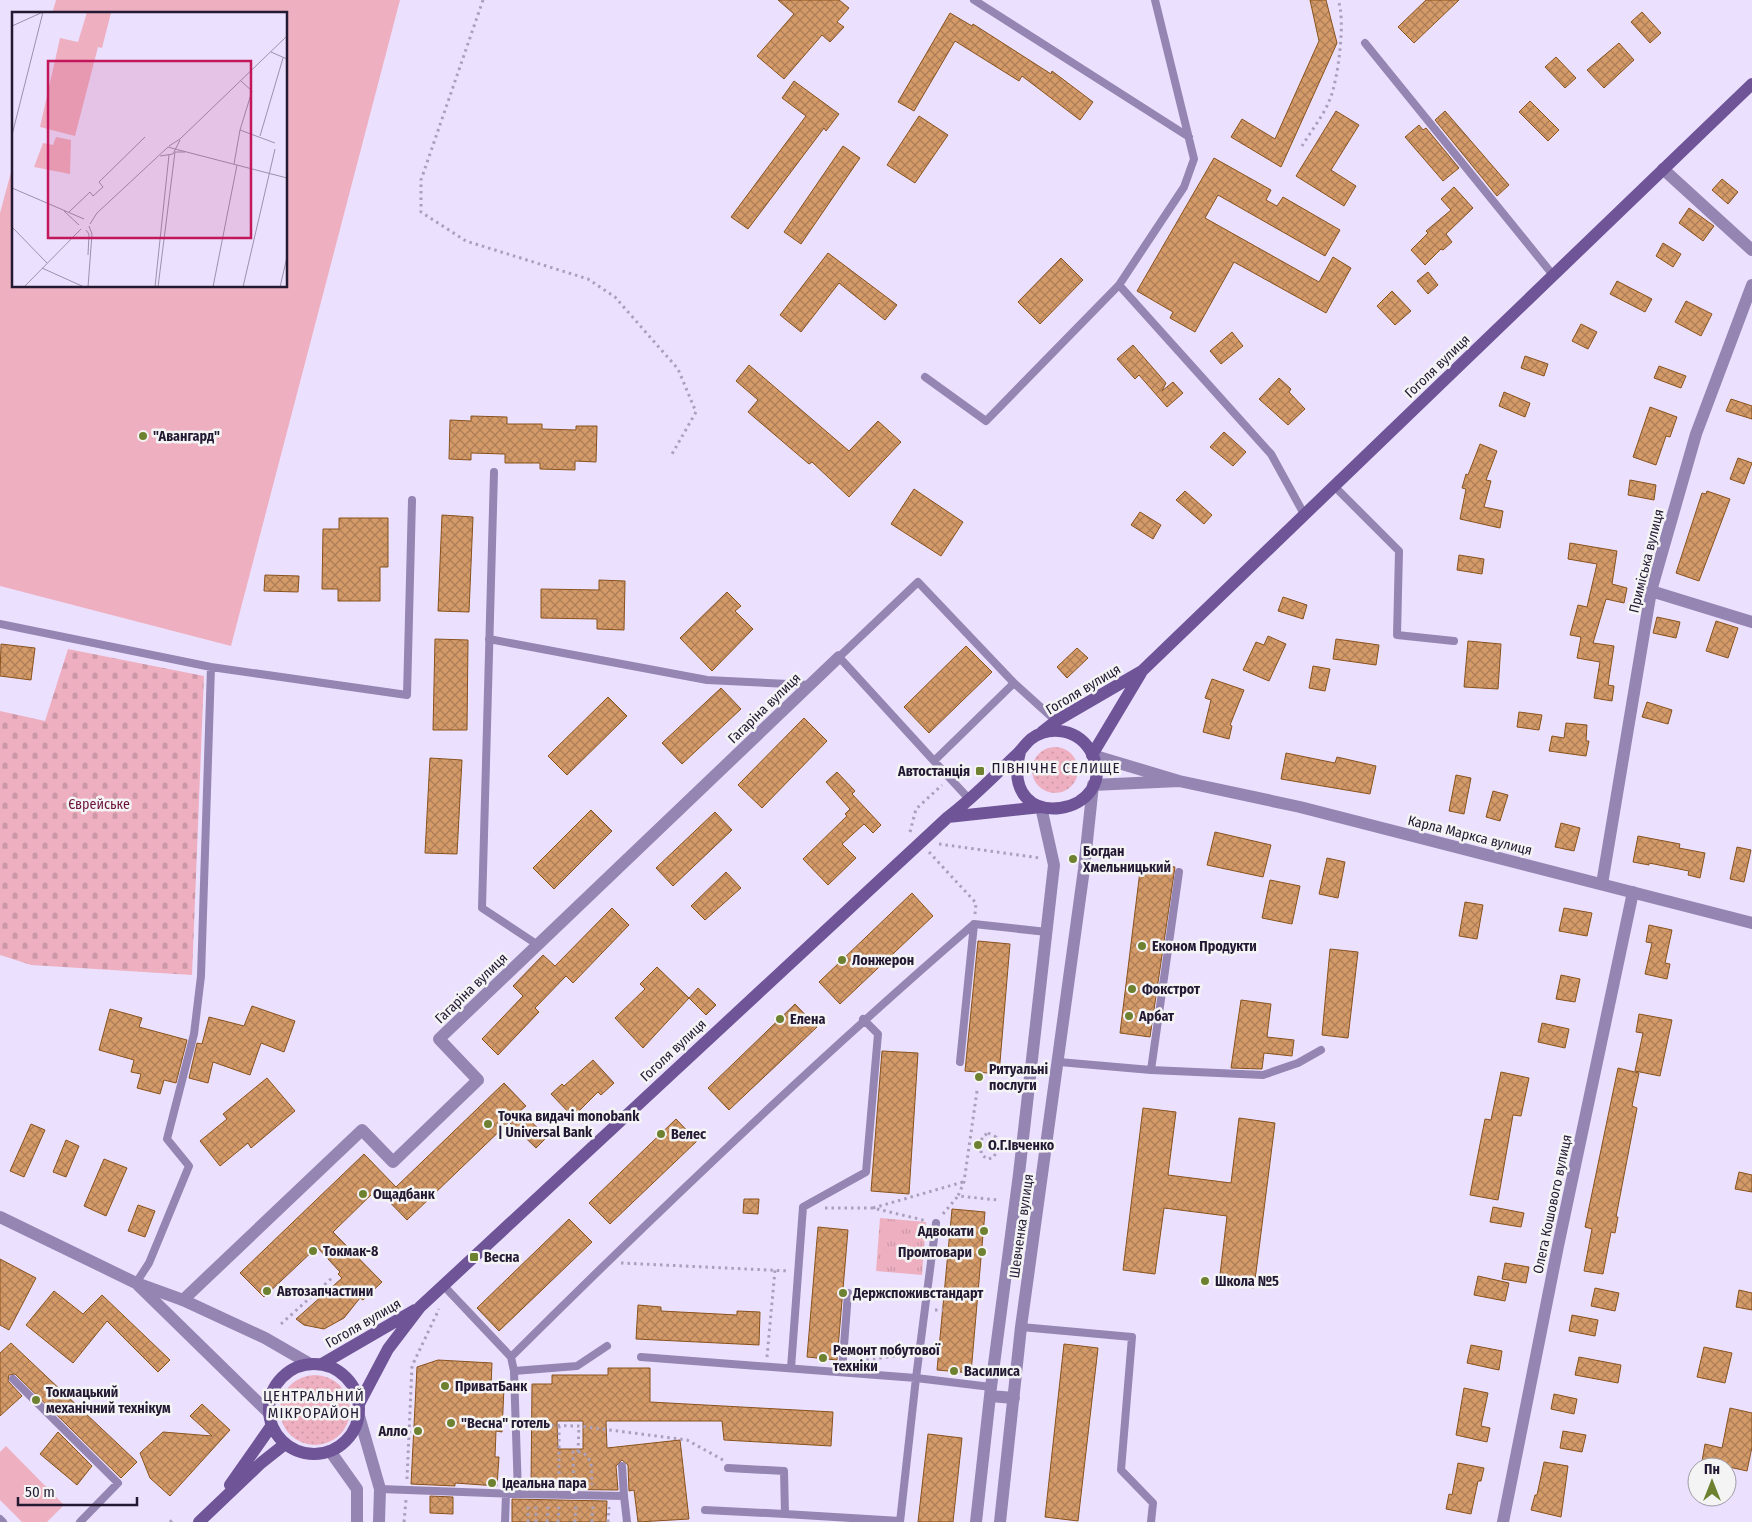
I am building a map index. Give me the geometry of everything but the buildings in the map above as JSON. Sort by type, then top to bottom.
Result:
[{"type":"main road","name":"Гоголя вулиця","points":[[316,1364],[420,1307],[446,1288],[948,817],[970,800],[1031,739],[1056,721],[1142,670],[1752,84]]},
{"type":"main road","name":"Гоголя вулиця","points":[[1040,734],[1050,731],[1071,733],[1084,742],[1092,754],[1142,670]]},
{"type":"main road","points":[[1020,752],[1016,765],[1019,785],[1032,802],[1041,807]]},
{"type":"main road","points":[[948,817],[1041,807],[1061,809],[1071,806],[1080,801],[1093,785],[1095,775],[1092,754]]},
{"type":"main road","name":"Гоголя вулиця","points":[[359,1410],[388,1349],[420,1307]]},
{"type":"main road","points":[[219,1502],[270,1419],[273,1390],[279,1380],[293,1369],[316,1364],[343,1374],[351,1382],[359,1410],[349,1438],[330,1451],[307,1454],[285,1444],[270,1419]]},
{"type":"main road","points":[[199,1522],[285,1444]]},
{"type":"street","points":[[1663,169],[1752,250]]},
{"type":"street","name":"Приміська вулиця","points":[[1602,884],[1651,590],[1696,434],[1752,284]]},
{"type":"street","points":[[1651,590],[1752,622]]},
{"type":"street","name":"Гагаріна вулиця","points":[[183,1300],[362,1130],[392,1162],[478,1080],[439,1039],[839,657]]},
{"type":"street","name":"Карла Маркса вулиця","points":[[1092,754],[1179,781],[1300,808],[1752,923]]},
{"type":"street","name":"Карла Маркса вулиця","points":[[1093,785],[1179,781]]},
{"type":"street","name":"Шевченка вулиця","points":[[1000,1522],[1021,1327],[1084,868],[1093,785]]},
{"type":"street","name":"Шевченка вулиця","points":[[976,1522],[990,1391],[1018,1184],[1054,865],[1041,807]]},
{"type":"street","name":"Олега Кошового вулиця","points":[[1503,1522],[1556,1255],[1633,892]]},
{"type":"street","points":[[0,1217],[136,1283],[183,1300],[266,1338],[316,1364]]},
{"type":"street","points":[[136,1283],[270,1419]]},
{"type":"street","points":[[990,1391],[1014,1398]]},
{"type":"street","points":[[359,1410],[380,1489],[378,1522]]},
{"type":"street","points":[[330,1451],[357,1489],[357,1522]]},
{"type":"lane","points":[[974,0],[1189,137]]},
{"type":"lane","points":[[925,377],[986,421],[1119,285],[1184,187],[1194,159],[1155,0]]},
{"type":"lane","points":[[1365,43],[1553,275]]},
{"type":"lane","points":[[1119,285],[1270,454],[1304,514]]},
{"type":"lane","points":[[494,472],[482,908],[538,945]]},
{"type":"lane","points":[[1334,486],[1399,550],[1397,635],[1454,641]]},
{"type":"lane","points":[[0,624],[211,667],[407,695],[412,500]]},
{"type":"lane","points":[[970,800],[839,657],[918,582],[1014,683],[1056,721]]},
{"type":"lane","points":[[489,639],[707,680],[810,684]]},
{"type":"lane","points":[[136,1283],[149,1263],[189,1166],[166,1139],[194,1034],[201,976],[211,667]]},
{"type":"lane","points":[[934,761],[1014,683]]},
{"type":"lane","points":[[1151,1070],[1179,872]]},
{"type":"lane","points":[[511,1357],[606,1263],[863,1019],[974,924],[1047,932]]},
{"type":"lane","points":[[960,1062],[974,924]]},
{"type":"lane","points":[[791,1368],[803,1207],[866,1172],[878,1034],[863,1019]]},
{"type":"lane","points":[[1058,1062],[1151,1070],[1263,1075],[1298,1063],[1321,1050]]},
{"type":"lane","points":[[705,1510],[900,1521],[936,1223]]},
{"type":"lane","points":[[446,1288],[511,1357],[514,1371],[518,1494]]},
{"type":"lane","points":[[842,1368],[848,1294]]},
{"type":"lane","points":[[1021,1327],[1132,1337],[1121,1470],[1153,1502],[1151,1522]]},
{"type":"lane","points":[[514,1371],[577,1366],[607,1346]]},
{"type":"lane","points":[[641,1358],[791,1368],[842,1368],[990,1391]]},
{"type":"lane","points":[[13,1379],[118,1483],[80,1522]]},
{"type":"lane","points":[[622,1466],[628,1522]]},
{"type":"lane","points":[[728,1468],[784,1471],[785,1514]]},
{"type":"lane","points":[[380,1489],[533,1495],[624,1496]]},
{"type":"lane","points":[[505,1522],[506,1494]]},
{"type":"lane","points":[[0,1519],[3,1522]]},
{"type":"path","points":[[483,0],[421,180],[421,212],[466,241],[588,279],[615,297],[678,369],[696,412],[672,454]]},
{"type":"path","points":[[1302,146],[1330,99],[1340,43],[1342,9],[1338,0]]},
{"type":"path","points":[[914,836],[910,832],[916,809],[950,778]]},
{"type":"path","points":[[921,859],[938,844],[1037,856],[1054,865]]},
{"type":"path","points":[[924,846],[976,903],[974,924]]},
{"type":"path","points":[[1084,868],[1111,872]]},
{"type":"path","points":[[803,1207],[873,1208],[936,1223],[958,1196],[964,1182],[977,1091]]},
{"type":"path","points":[[988,1133],[996,1137],[996,1147],[995,1156],[987,1159],[981,1154],[982,1137],[988,1133]]},
{"type":"path","points":[[981,1146],[1005,1147]]},
{"type":"path","points":[[873,1208],[964,1182]]},
{"type":"path","points":[[958,1196],[998,1200]]},
{"type":"path","points":[[606,1263],[797,1271]]},
{"type":"path","points":[[767,1366],[775,1270]]},
{"type":"path","points":[[281,1324],[333,1277]]},
{"type":"path","points":[[404,1522],[412,1366],[444,1298],[446,1288]]},
{"type":"path","points":[[842,1368],[919,1352]]},
{"type":"path","points":[[515,1425],[579,1426],[687,1440],[738,1469]]},
{"type":"path","points":[[558,1522],[559,1426]]},
{"type":"path","points":[[578,1452],[579,1426]]},
{"type":"path","points":[[575,1522],[573,1452],[584,1453],[591,1462],[592,1522]]},
{"type":"path","points":[[528,1522],[533,1495]]},
{"type":"path","points":[[533,1495],[536,1522]]},
{"type":"path","points":[[547,1522],[548,1495]]},
{"type":"path","points":[[608,1522],[610,1496]]},
{"type":"green space","name":"\"Авангард\"","points":[[56,0],[400,0],[231,646],[0,586],[0,213],[12,168],[12,288],[288,288],[288,12],[53,12]]},
{"type":"green space","name":"Єврейське","points":[[68,649],[204,676],[192,975],[31,965],[0,955],[0,711],[45,721]]},
{"type":"green space","points":[[1055,747],[1068,751],[1074,757],[1078,770],[1074,783],[1068,789],[1055,793],[1042,789],[1036,783],[1032,770],[1036,757],[1042,751]]},
{"type":"green space","points":[[880,1218],[926,1222],[922,1275],[876,1271]]},
{"type":"green space","points":[[315,1375],[328,1378],[340,1385],[347,1397],[350,1410],[347,1423],[340,1435],[328,1442],[315,1445],[302,1442],[290,1435],[283,1423],[280,1410],[283,1397],[290,1385],[302,1378]]},
{"type":"green space","points":[[6,1446],[64,1505],[47,1522],[22,1522],[0,1500],[0,1452]]},
{"type":"place","name":"\"Авангард\"","points":[[143,436]]},
{"type":"place","name":"Автостанція","points":[[980,771]]},
{"type":"place","name":"Богдан Хмельницький","points":[[1073,859]]},
{"type":"place","name":"Економ Продукти","points":[[1142,946]]},
{"type":"place","name":"Лонжерон","points":[[842,960]]},
{"type":"place","name":"Фокстрот","points":[[1132,989]]},
{"type":"place","name":"Арбат","points":[[1129,1016]]},
{"type":"place","name":"Елена","points":[[780,1019]]},
{"type":"place","name":"Ритуальні послуги","points":[[979,1077]]},
{"type":"place","name":"Точка видачі monobank | Universal Bank","points":[[488,1124]]},
{"type":"place","name":"Велес","points":[[661,1134]]},
{"type":"place","name":"О.Г.Івченко","points":[[978,1145]]},
{"type":"place","name":"Ощадбанк","points":[[363,1194]]},
{"type":"place","name":"Адвокати","points":[[984,1231]]},
{"type":"place","name":"Токмак-8","points":[[313,1251]]},
{"type":"place","name":"Промтовари","points":[[982,1252]]},
{"type":"place","name":"Весна","points":[[474,1257]]},
{"type":"place","name":"Школа №5","points":[[1205,1281]]},
{"type":"place","name":"Автозапчастини","points":[[267,1291]]},
{"type":"place","name":"Держспоживстандарт","points":[[843,1293]]},
{"type":"place","name":"Ремонт побутової техніки","points":[[823,1358]]},
{"type":"place","name":"Василиса","points":[[954,1371]]},
{"type":"place","name":"ПриватБанк","points":[[445,1386]]},
{"type":"place","name":"Токмацький механічний технікум","points":[[36,1400]]},
{"type":"place","name":"\"Весна\" готель","points":[[451,1423]]},
{"type":"place","name":"Алло","points":[[418,1431]]},
{"type":"place","name":"Ідеальна пара","points":[[492,1483]]},
{"type":"district","name":"ПІВНІЧНЕ СЕЛИЩЕ","points":[[1056,768]]},
{"type":"district","name":"ЦЕНТРАЛЬНИЙ МІКРОРАЙОН","points":[[314,1404]]}]
